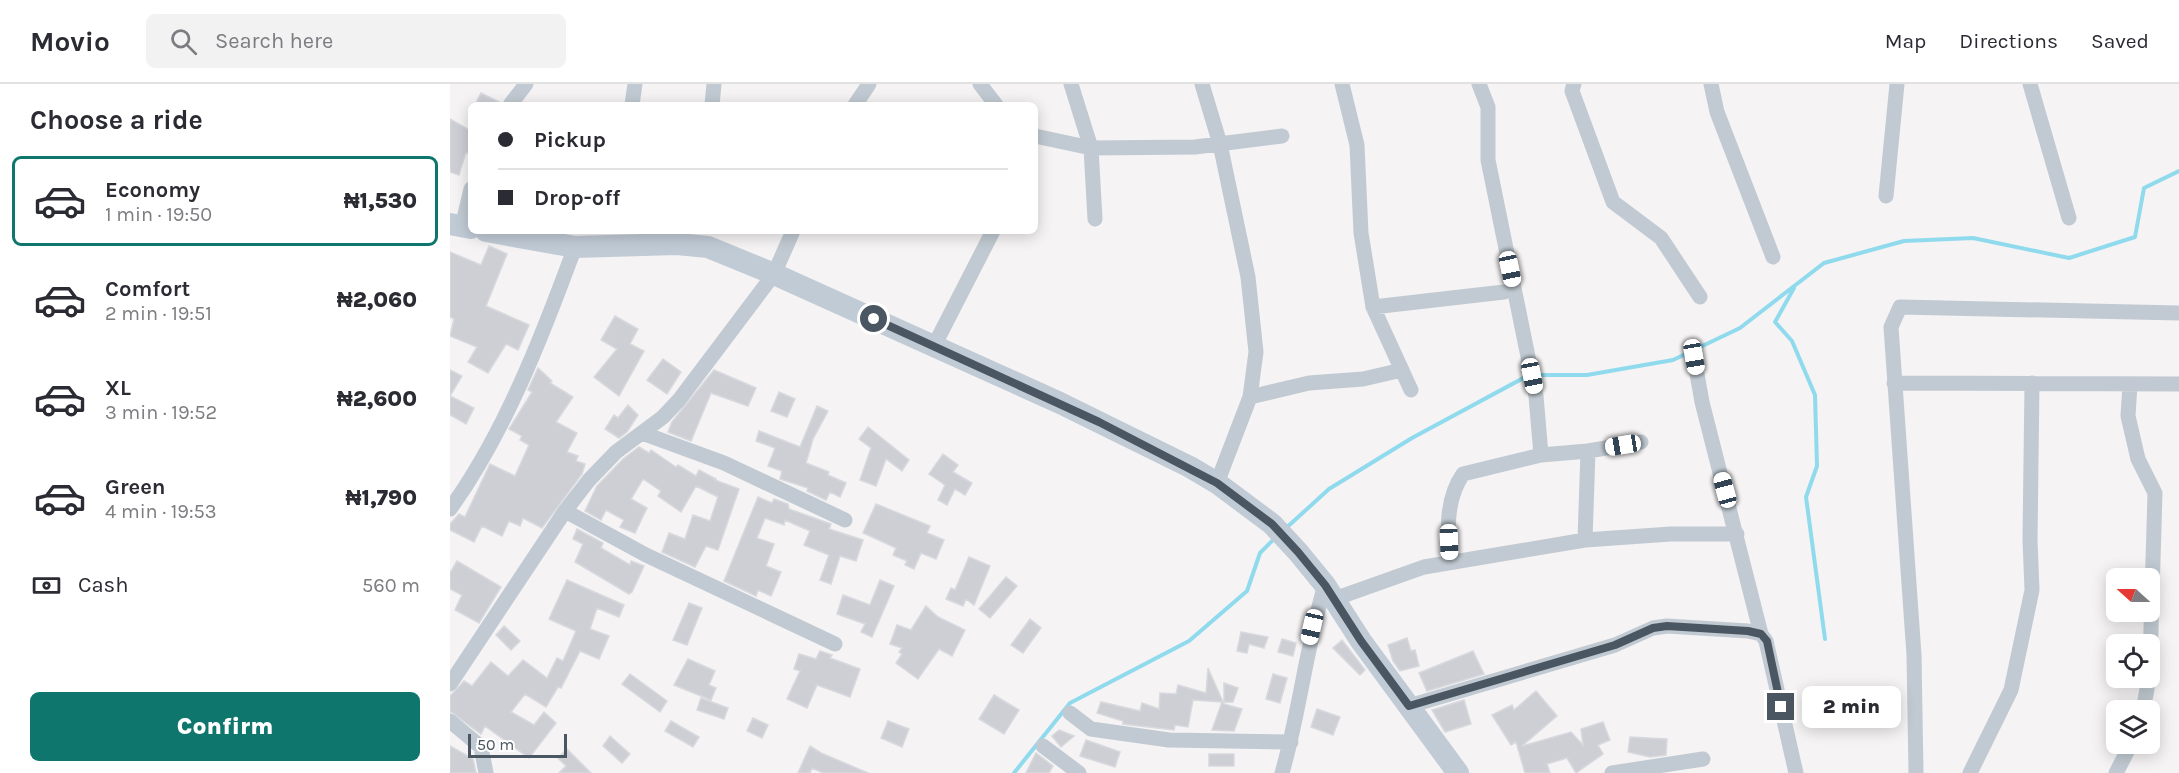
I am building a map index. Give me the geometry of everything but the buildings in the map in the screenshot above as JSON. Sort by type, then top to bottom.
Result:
[{"type":"street","points":[[512,102],[526,84]]},
{"type":"street","points":[[632,102],[635,84]]},
{"type":"street","points":[[712,102],[714,84]]},
{"type":"street","points":[[857,102],[869,84]]},
{"type":"street","points":[[980,84],[994,102]]},
{"type":"street","points":[[1071,84],[1091,148],[1095,219]]},
{"type":"street","points":[[1202,84],[1220,144],[1248,276],[1256,352],[1250,397],[1217,483]]},
{"type":"street","points":[[1342,84],[1357,145],[1361,233],[1373,307],[1411,390]]},
{"type":"street","points":[[1479,84],[1488,107],[1488,160],[1536,396],[1541,455]]},
{"type":"street","points":[[1574,84],[1572,91],[1613,202],[1661,238],[1700,297]]},
{"type":"street","points":[[1710,84],[1717,112],[1773,257]]},
{"type":"street","points":[[1886,196],[1897,84]]},
{"type":"street","points":[[2030,84],[2069,218]]},
{"type":"street","points":[[1038,142],[1091,148],[1196,147],[1282,136]]},
{"type":"street","points":[[461,226],[468,200]]},
{"type":"street","points":[[503,234],[575,247],[610,239],[695,238],[708,247],[774,274],[1148,445],[1217,483],[1272,524],[1298,552],[1458,773]]},
{"type":"street","points":[[450,684],[565,511],[616,452],[642,433],[679,400],[774,274],[792,234]]},
{"type":"street","points":[[933,346],[991,234]]},
{"type":"street","points":[[450,509],[490,442],[520,383],[575,247]]},
{"type":"street","points":[[1373,307],[1504,292]]},
{"type":"street","points":[[1916,773],[1914,655],[1891,327],[1900,307],[2179,313]]},
{"type":"street","points":[[1694,357],[1702,402],[1761,634],[1767,641],[1796,773]]},
{"type":"street","points":[[1250,397],[1309,383],[1363,379],[1402,370]]},
{"type":"street","points":[[1894,383],[2179,384]]},
{"type":"street","points":[[1970,773],[2011,690],[2032,590],[2030,540],[2032,383]]},
{"type":"street","points":[[2130,384],[2128,416],[2138,459],[2155,494],[2151,634]]},
{"type":"street","points":[[642,433],[724,464],[845,520]]},
{"type":"street","points":[[1449,563],[1448,522],[1455,486],[1463,474],[1541,455],[1588,451],[1641,442]]},
{"type":"street","points":[[1585,540],[1588,451]]},
{"type":"street","points":[[565,511],[656,560],[835,644]]},
{"type":"street","points":[[1329,592],[1424,567],[1585,540],[1671,534],[1737,534]]},
{"type":"street","points":[[1282,773],[1301,700],[1303,671],[1329,592]]},
{"type":"street","points":[[1409,706],[1615,645],[1653,628],[1667,626],[1748,631],[1761,634]]},
{"type":"street","points":[[1070,713],[1091,729],[1169,740],[1291,742]]},
{"type":"street","points":[[450,721],[481,747],[486,773]]},
{"type":"street","points":[[1043,746],[1079,773]]},
{"type":"street","points":[[2116,773],[2126,754]]},
{"type":"street","points":[[1612,773],[1703,759]]},
{"type":"waterway","points":[[1536,375],[1587,375],[1673,360],[1740,328],[1824,263],[1904,241],[1973,238],[2069,258],[2135,237],[2144,188],[2179,171]]},
{"type":"waterway","points":[[1794,288],[1775,322],[1792,341],[1815,395],[1817,466],[1806,497],[1825,639]]},
{"type":"waterway","points":[[1285,529],[1329,489],[1412,438],[1529,375]]},
{"type":"waterway","points":[[1014,773],[1070,703],[1189,641],[1247,591],[1260,553],[1275,538]]},
{"type":"route","points":[[874,319],[1060,403],[1158,450],[1217,483],[1272,524],[1298,552],[1325,585],[1361,641],[1409,706],[1500,681],[1615,645],[1653,628],[1667,626],[1748,631],[1761,634],[1767,641],[1781,707]]}]
